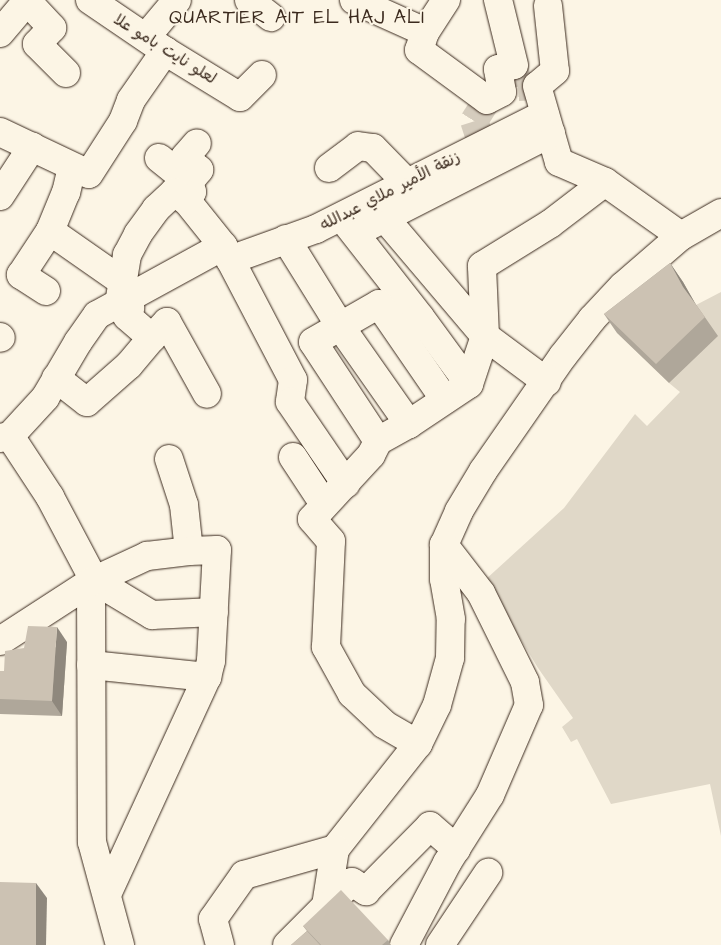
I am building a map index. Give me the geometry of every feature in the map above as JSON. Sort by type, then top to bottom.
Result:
[{"type":"street","points":[[46,292],[21,275],[50,231],[66,192],[81,171],[106,146],[123,121],[155,44],[177,0]]},
{"type":"street","points":[[250,0],[271,17]]},
{"type":"street","points":[[354,0],[425,32]]},
{"type":"street","points":[[446,0],[425,32],[419,50],[487,100],[502,92],[498,69],[514,65],[498,0]]},
{"type":"street","points":[[0,33],[26,1],[52,28],[37,44],[66,73]]},
{"type":"street","name":"لعلو نايت بامو علا","points":[[107,5],[155,44],[240,97],[262,75]]},
{"type":"street","points":[[548,6],[555,72],[537,86],[558,162],[605,182],[681,236]]},
{"type":"street","points":[[469,384],[420,316],[348,224],[384,217],[548,123]]},
{"type":"street","name":"زنقة الأمير ملاي عبدالله","points":[[5,437],[45,398],[97,315],[121,293],[226,253],[286,239],[316,229],[348,224],[407,183],[548,123]]},
{"type":"street","points":[[0,132],[81,171]]},
{"type":"street","points":[[188,191],[199,170],[185,157],[197,144]]},
{"type":"street","points":[[329,168],[358,146],[372,148],[407,183]]},
{"type":"street","points":[[1,191],[32,147]]},
{"type":"street","points":[[159,158],[188,191],[226,253],[293,380],[290,402],[346,484]]},
{"type":"street","points":[[418,744],[384,724],[352,694],[326,647],[330,541],[312,519],[371,455],[378,441],[408,424],[469,384],[485,336],[482,266],[550,224],[605,182]]},
{"type":"street","points":[[121,293],[127,256],[138,234],[156,209],[174,192],[188,191]]},
{"type":"street","points":[[326,906],[335,849],[418,744],[437,705],[450,658],[451,619],[444,579],[444,544],[459,511],[483,471],[547,382],[563,356],[592,319],[623,286],[681,236],[721,213]]},
{"type":"street","points":[[384,217],[485,336],[547,382]]},
{"type":"street","points":[[50,231],[121,293],[130,308],[127,316],[152,338]]},
{"type":"street","points":[[286,239],[340,326],[408,424]]},
{"type":"street","points":[[378,441],[313,342],[379,304],[445,400]]},
{"type":"street","points":[[399,334],[420,316]]},
{"type":"street","points":[[56,378],[87,402],[129,365],[167,322],[207,394]]},
{"type":"street","points":[[5,437],[50,497],[93,581],[91,665],[92,842],[120,945]]},
{"type":"street","points":[[293,457],[324,504]]},
{"type":"street","points":[[169,459],[184,505],[188,551]]},
{"type":"street","points":[[404,945],[456,849],[490,795],[529,705],[525,682],[481,593],[444,544]]},
{"type":"street","points":[[0,641],[93,581],[147,556],[217,550],[211,661],[208,677],[107,894]]},
{"type":"street","points":[[93,581],[152,615],[214,612]]},
{"type":"street","points":[[91,665],[208,677]]},
{"type":"street","points":[[287,945],[352,882],[366,891],[430,826],[456,849]]},
{"type":"street","points":[[220,945],[212,919],[244,875],[335,849]]},
{"type":"street","points":[[440,945],[488,874]]},
{"type":"shaded area","points":[[721,292],[721,836],[710,784],[611,804],[577,739],[571,742],[562,727],[573,718],[538,668],[485,580],[564,508],[635,414],[647,426],[680,392],[669,383],[696,305]]},
{"type":"building","points":[[670,263],[683,287],[705,317],[656,364],[604,314]]},
{"type":"building","points":[[28,626],[57,627],[52,701],[0,699],[0,671],[4,671],[5,651],[24,648]]},
{"type":"building","points":[[0,882],[36,883],[36,945],[0,945]]},
{"type":"building","points":[[341,890],[388,940],[382,945],[321,945],[303,926]]},
{"type":"building","points":[[307,931],[320,945],[291,945]]},
{"type":"tunnel","points":[[514,65],[518,87],[537,86]]},
{"type":"tunnel","points":[[482,145],[474,121],[487,100]]},
{"type":"district","name":"QUARTIER AIT EL HAJ ALI","points":[[297,18]]}]
